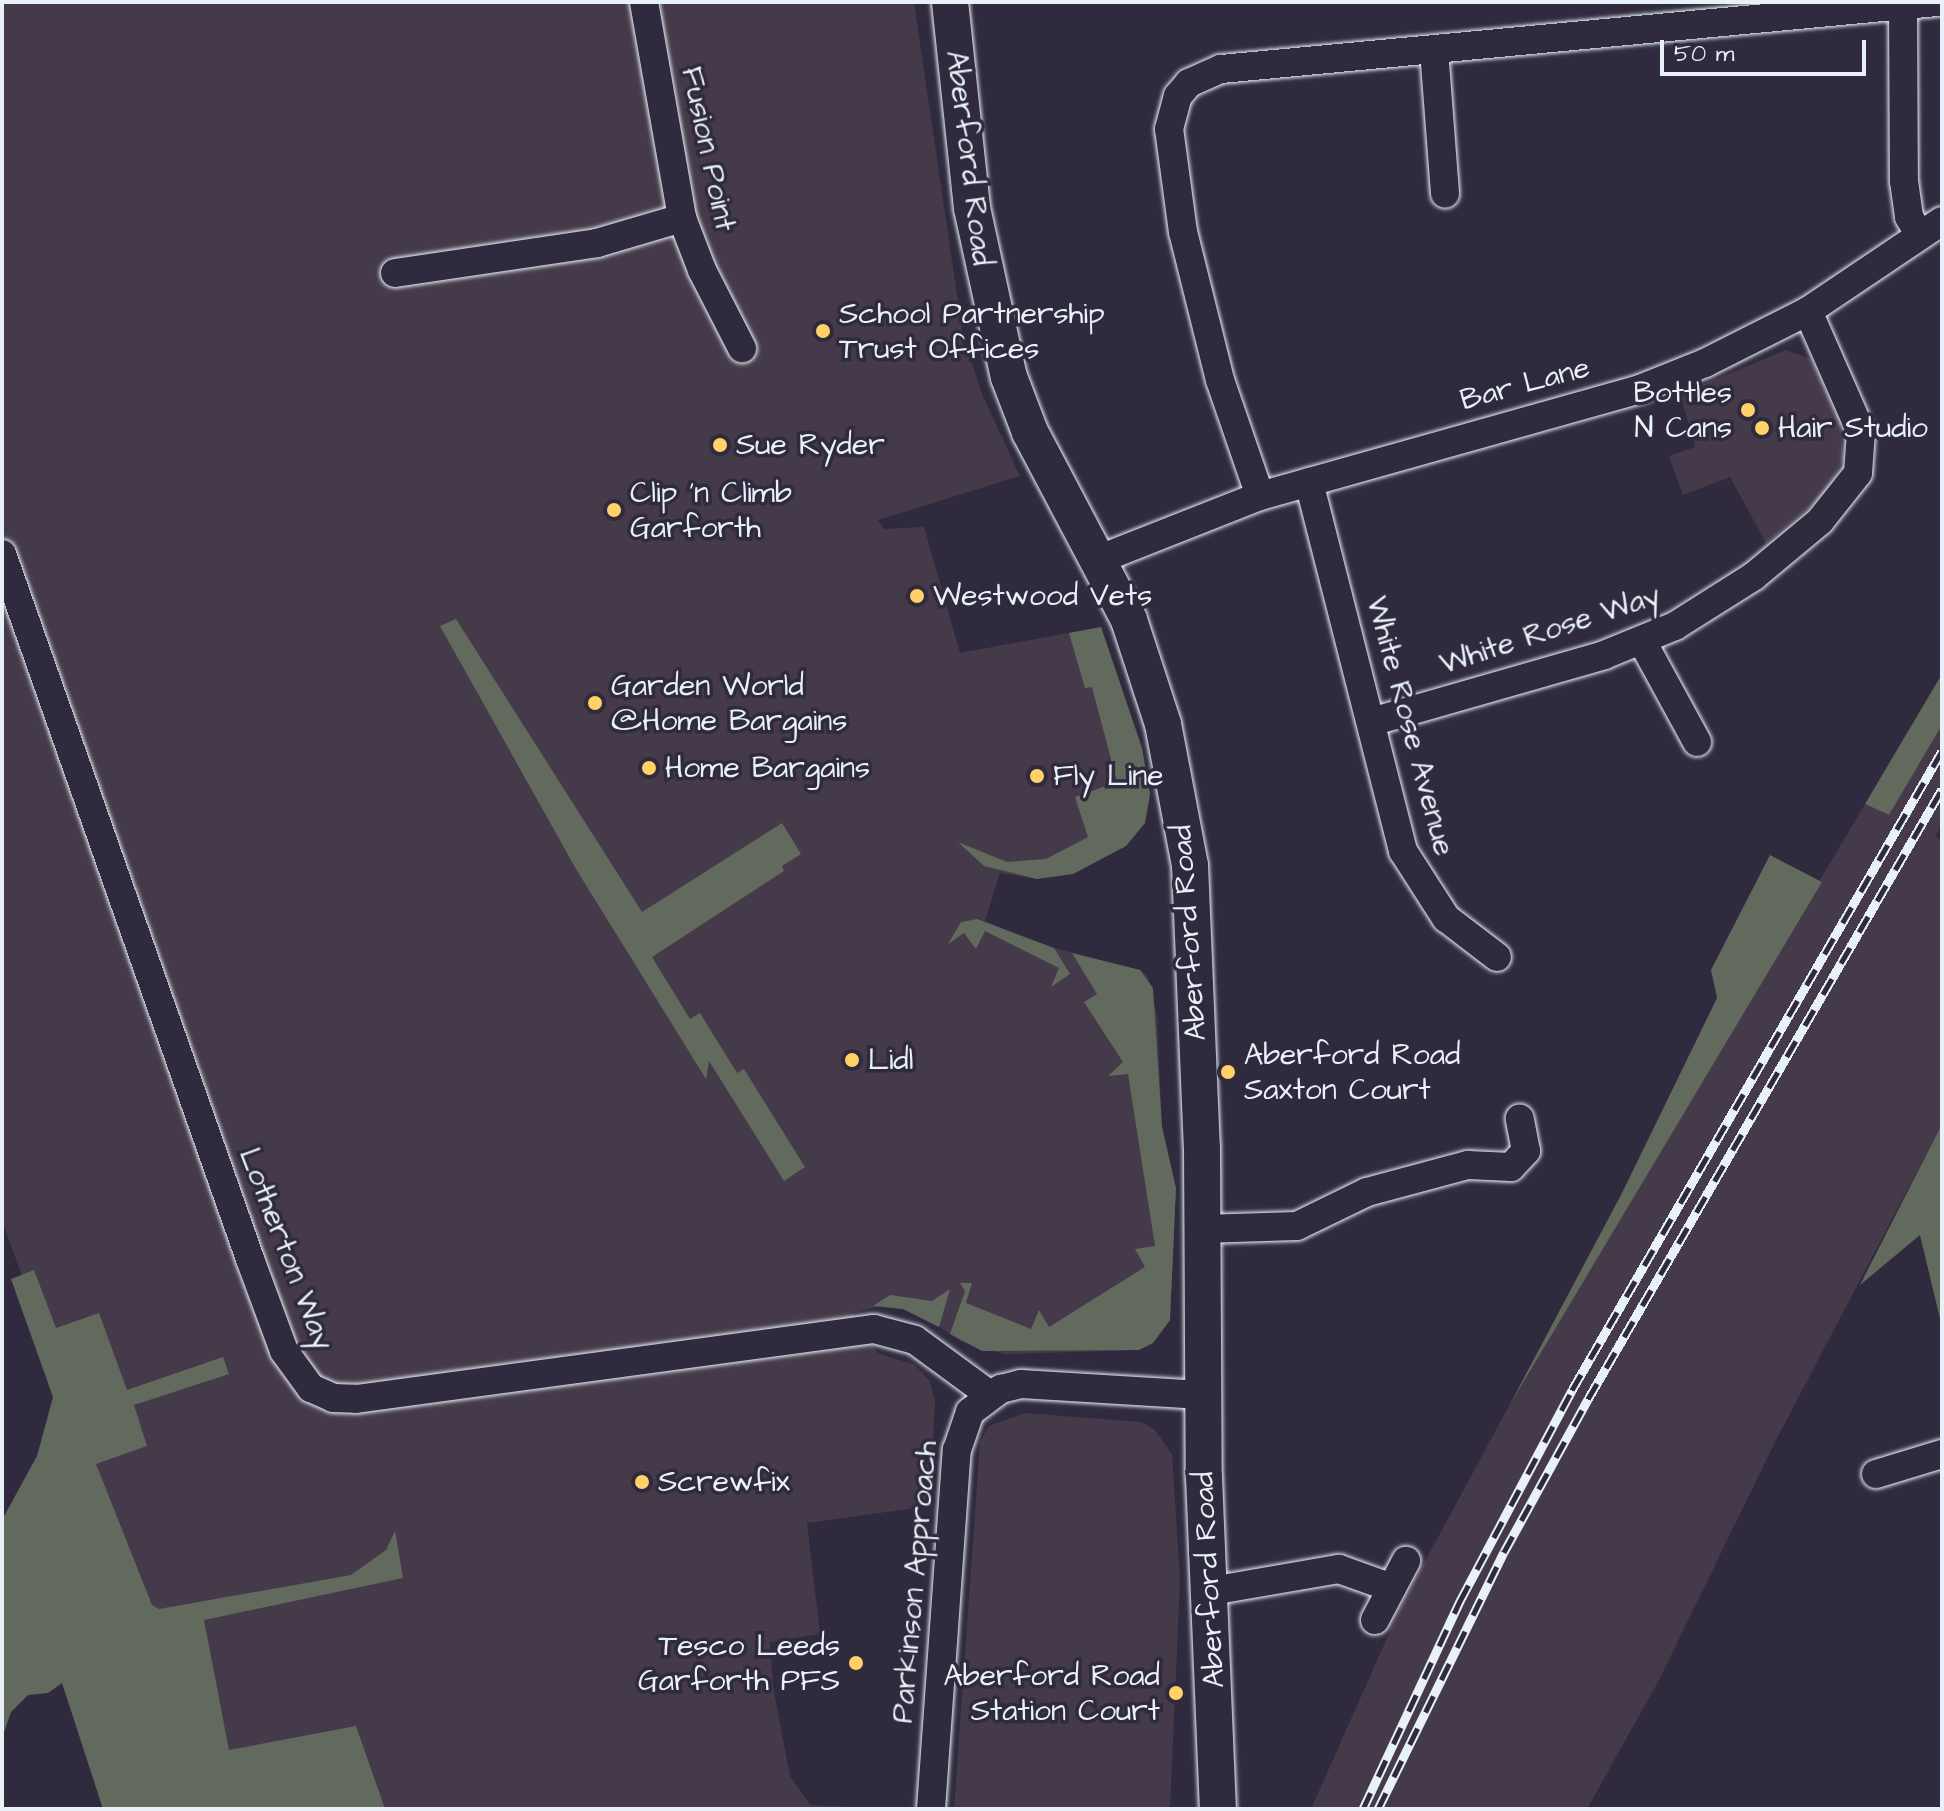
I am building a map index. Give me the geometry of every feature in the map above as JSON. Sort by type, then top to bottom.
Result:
[{"type":"main road","name":"Aberford Road","points":[[950,2],[972,208],[1009,377],[1030,432],[1100,559],[1149,678],[1188,856],[1202,1229],[1202,1395],[1218,1809]]},
{"type":"street","name":"Fusion Point","points":[[644,2],[682,218],[702,270],[742,348]]},
{"type":"street","points":[[1260,496],[1199,306],[1171,156],[1171,112],[1189,83],[1213,71],[1937,2]]},
{"type":"street","points":[[1903,6],[1905,203],[1931,228]]},
{"type":"street","points":[[1434,50],[1445,194]]},
{"type":"street","points":[[395,273],[597,243],[682,218]]},
{"type":"street","name":"Bar Lane","points":[[1100,559],[1260,496],[1640,389],[1754,343],[1808,311],[1931,228]]},
{"type":"street","name":"White Rose Way","points":[[1371,722],[1642,641],[1715,603],[1754,576],[1820,521],[1858,473],[1861,432],[1856,414],[1808,311]]},
{"type":"street","name":"White Rose Avenue","points":[[1309,482],[1411,869],[1446,918],[1497,957]]},
{"type":"street","name":"Lotherton Way","points":[[2,554],[284,1351],[311,1388],[333,1398],[356,1399],[874,1329],[915,1340],[990,1395]]},
{"type":"street","points":[[1642,641],[1697,742]]},
{"type":"street","points":[[1202,1229],[1297,1226],[1367,1192],[1477,1164],[1511,1167],[1526,1151],[1520,1119]]},
{"type":"street","points":[[990,1395],[1021,1384],[1202,1395]]},
{"type":"street","name":"Parkinson Approach","points":[[931,1809],[957,1450],[970,1412],[990,1395]]},
{"type":"street","points":[[1876,1474],[1942,1454]]},
{"type":"street","points":[[1375,1620],[1406,1561]]},
{"type":"street","points":[[1211,1591],[1339,1569],[1392,1588]]},
{"type":"shaded area","points":[[2,2],[914,2],[963,336],[982,394],[1020,476],[878,520],[884,529],[924,527],[960,653],[1101,627],[1142,748],[1150,794],[1145,823],[1126,846],[1073,874],[1037,879],[1000,873],[985,921],[1038,944],[1140,970],[1148,977],[1157,1015],[1162,1127],[1176,1188],[1170,1320],[1153,1343],[1139,1350],[1005,1354],[962,1342],[925,1317],[903,1309],[880,1306],[852,1313],[878,1353],[915,1365],[929,1380],[935,1401],[930,1506],[807,1523],[820,1634],[770,1642],[773,1686],[790,1776],[810,1805],[906,1809],[216,1809],[2,1221]]},
{"type":"shaded area","points":[[1786,350],[1811,359],[1840,422],[1843,458],[1829,491],[1766,543],[1730,477],[1683,495],[1669,456],[1695,447],[1680,394]]},
{"type":"shaded area","points":[[456,619],[642,912],[782,823],[801,854],[782,866],[784,871],[652,957],[690,1019],[700,1013],[737,1073],[744,1069],[805,1167],[784,1181],[709,1061],[706,1079],[576,869],[440,626]]},
{"type":"shaded area","points":[[1101,627],[1142,748],[1150,794],[1145,823],[1126,846],[1073,874],[1037,879],[984,866],[958,842],[1007,862],[1046,859],[1088,837],[1075,797],[1117,782],[1092,687],[1085,688],[1069,633]]},
{"type":"shaded area","points":[[1942,674],[1942,725],[1889,815],[1865,804]]},
{"type":"shaded area","points":[[1942,725],[1942,825],[1935,837],[1942,840],[1942,1124],[1776,1440],[1659,1680],[1587,1809],[1311,1809],[1403,1602],[1509,1406],[1865,804],[1889,815]]},
{"type":"shaded area","points":[[1770,855],[1822,882],[1509,1406],[1622,1193],[1717,998],[1711,970]]},
{"type":"shaded area","points":[[977,919],[1054,948],[1070,974],[1051,987],[1059,968],[985,931],[976,949],[964,933],[948,944],[961,922]]},
{"type":"shaded area","points":[[1072,953],[1140,970],[1153,988],[1162,1127],[1176,1188],[1170,1320],[1153,1343],[1139,1350],[982,1351],[950,1334],[965,1291],[960,1283],[972,1283],[966,1303],[1031,1329],[1039,1310],[1049,1327],[1145,1267],[1135,1249],[1155,1246],[1128,1074],[1108,1076],[1123,1062],[1084,1002],[1097,994]]},
{"type":"shaded area","points":[[1942,1124],[1942,1327],[1920,1235],[1860,1285]]},
{"type":"shaded area","points":[[34,1270],[56,1328],[99,1313],[127,1390],[223,1357],[229,1374],[134,1405],[147,1446],[96,1464],[152,1605],[159,1609],[351,1575],[386,1550],[395,1531],[403,1578],[204,1620],[229,1750],[356,1726],[385,1809],[103,1809],[62,1683],[48,1693],[28,1695],[11,1712],[2,1738],[2,1520],[37,1456],[53,1397],[11,1279]]},
{"type":"shaded area","points":[[950,1289],[939,1327],[903,1309],[873,1306],[890,1295],[932,1301]]},
{"type":"shaded area","points":[[1025,1413],[1141,1422],[1154,1429],[1172,1454],[1180,1580],[1170,1809],[954,1809],[980,1442],[989,1426]]},
{"type":"railway","points":[[1363,1809],[1460,1601],[1572,1390],[1942,751]]},
{"type":"railway","points":[[1378,1809],[1504,1552],[1588,1399],[1942,789]]},
{"type":"place","name":"School Partnership Trust Offices","points":[[823,331]]},
{"type":"place","name":"Bottles N Cans","points":[[1748,410]]},
{"type":"place","name":"Hair Studio","points":[[1762,428]]},
{"type":"place","name":"Sue Ryder","points":[[720,445]]},
{"type":"place","name":"Clip 'n Climb Garforth","points":[[614,510]]},
{"type":"place","name":"Westwood Vets","points":[[917,596]]},
{"type":"place","name":"Garden World @Home Bargains","points":[[595,703]]},
{"type":"place","name":"Home Bargains","points":[[649,768]]},
{"type":"place","name":"Fly Line","points":[[1037,776]]},
{"type":"place","name":"Lidl","points":[[852,1060]]},
{"type":"place","name":"Aberford Road Saxton Court","points":[[1228,1072]]},
{"type":"place","name":"Screwfix","points":[[642,1482]]},
{"type":"place","name":"Tesco Leeds Garforth PFS","points":[[856,1663]]},
{"type":"place","name":"Aberford Road Station Court","points":[[1176,1693]]}]
